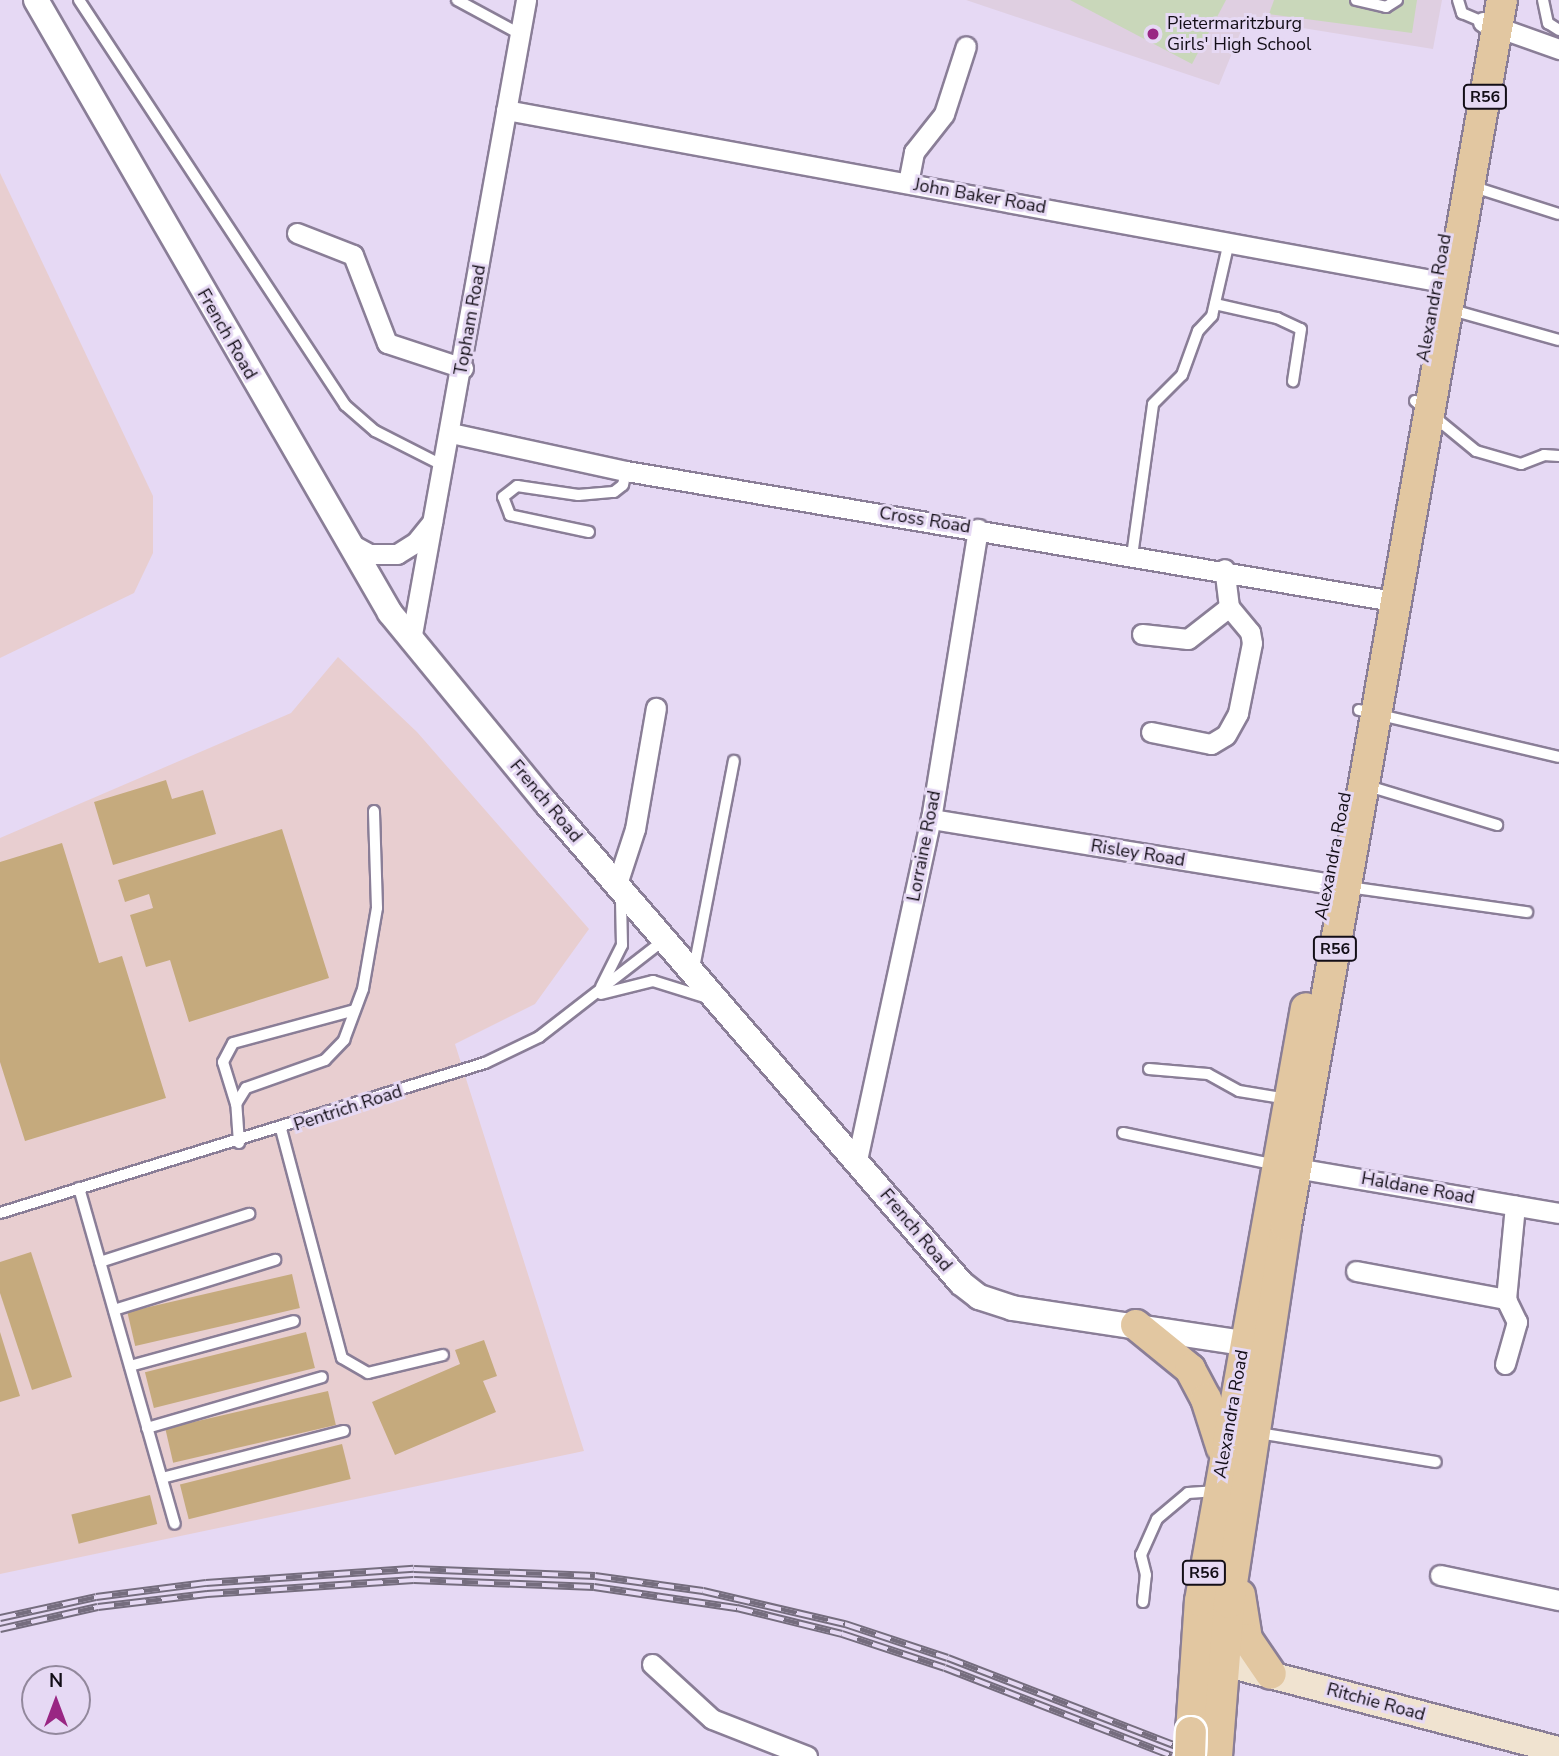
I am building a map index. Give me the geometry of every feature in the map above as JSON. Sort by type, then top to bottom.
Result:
[{"type":"main road","name":"Alexandra Road","points":[[1446,291],[1471,186],[1492,12]]},
{"type":"main road","name":"Alexandra Road","points":[[1204,1746],[1217,1491],[1223,1456],[1255,1345],[1336,885],[1446,291],[1492,12]]},
{"type":"main road","name":"Alexandra Road","points":[[1287,1166],[1288,1099],[1336,885],[1364,785],[1368,712]]},
{"type":"main road","points":[[1136,1325],[1190,1369],[1206,1399],[1223,1456]]},
{"type":"main road","name":"Alexandra Road","points":[[1207,1658],[1233,1571],[1255,1432],[1255,1345]]},
{"type":"main road","points":[[1233,1571],[1247,1639],[1271,1674]]},
{"type":"main road","name":"Ritchie Road","points":[[1207,1658],[1559,1750]]},
{"type":"street","name":"French Road","points":[[36,0],[345,541],[411,640],[664,940],[724,1006],[961,1283],[979,1297],[1012,1308],[1255,1345]]},
{"type":"street","name":"Topham Road","points":[[411,640],[452,433],[526,0]]},
{"type":"street","points":[[1492,12],[1559,49]]},
{"type":"street","points":[[908,183],[917,144],[944,114],[966,47]]},
{"type":"street","name":"John Baker Road","points":[[506,110],[1229,242],[1446,291]]},
{"type":"street","points":[[297,233],[353,255],[387,343],[463,368]]},
{"type":"street","name":"Cross Road","points":[[452,433],[626,471],[1224,569],[1389,601]]},
{"type":"street","points":[[345,541],[370,554],[397,554],[415,542],[435,518]]},
{"type":"street","name":"Lorraine Road","points":[[857,1160],[931,819],[978,529]]},
{"type":"street","points":[[1151,732],[1202,745],[1226,735],[1238,713],[1252,643],[1250,632],[1229,607],[1224,569]]},
{"type":"street","points":[[1142,634],[1188,639],[1229,607]]},
{"type":"street","points":[[617,884],[635,829],[656,708]]},
{"type":"street","name":"Risley Road","points":[[931,819],[1336,885]]},
{"type":"street","name":"Haldane Road","points":[[1287,1166],[1559,1213]]},
{"type":"street","points":[[1505,1364],[1517,1322],[1506,1299],[1515,1205]]},
{"type":"street","points":[[1356,1271],[1506,1299]]},
{"type":"street","points":[[1440,1575],[1559,1600]]},
{"type":"street","points":[[652,1664],[712,1719],[807,1756]]},
{"type":"lane","points":[[79,0],[345,405],[375,431],[445,467]]},
{"type":"lane","points":[[457,0],[520,34]]},
{"type":"lane","points":[[1356,0],[1386,7],[1397,0]]},
{"type":"lane","points":[[1458,0],[1462,13],[1492,12]]},
{"type":"lane","points":[[1544,0],[1548,23],[1559,30]]},
{"type":"lane","points":[[1471,186],[1559,214]]},
{"type":"lane","points":[[1132,556],[1153,404],[1182,375],[1198,331],[1215,304],[1229,242]]},
{"type":"lane","points":[[1446,291],[1559,340]]},
{"type":"lane","points":[[1215,304],[1277,318],[1301,329],[1293,381]]},
{"type":"lane","points":[[1423,407],[1476,451],[1521,464],[1544,455],[1559,456]]},
{"type":"lane","points":[[589,532],[510,515],[503,497],[517,486],[578,495],[614,492],[623,485],[626,471]]},
{"type":"lane","points":[[1368,712],[1559,757]]},
{"type":"lane","points":[[693,972],[734,761]]},
{"type":"lane","points":[[1364,785],[1497,825]]},
{"type":"lane","points":[[236,1104],[246,1088],[260,1080],[334,1055],[355,1010],[377,908],[374,811]]},
{"type":"lane","points":[[596,997],[617,962],[622,945],[623,910],[617,884]]},
{"type":"lane","points":[[1336,885],[1527,912]]},
{"type":"lane","name":"Pentrich Road","points":[[0,1213],[239,1143],[485,1063],[539,1037],[596,997],[664,940]]},
{"type":"lane","points":[[596,997],[653,981],[684,988],[724,1006]]},
{"type":"lane","points":[[239,1143],[236,1104],[223,1062],[233,1043],[355,1010]]},
{"type":"lane","points":[[1149,1069],[1208,1074],[1239,1091],[1288,1099]]},
{"type":"lane","points":[[281,1129],[342,1358],[368,1373],[443,1355]]},
{"type":"lane","points":[[1123,1133],[1287,1166]]},
{"type":"lane","points":[[79,1188],[175,1524]]},
{"type":"lane","points":[[100,1262],[249,1214]]},
{"type":"lane","points":[[114,1310],[275,1260]]},
{"type":"lane","points":[[130,1366],[294,1321]]},
{"type":"lane","points":[[147,1428],[322,1377]]},
{"type":"lane","points":[[162,1478],[344,1431]]},
{"type":"lane","points":[[1255,1432],[1436,1462]]},
{"type":"lane","points":[[1143,1602],[1146,1575],[1141,1555],[1157,1519],[1188,1493],[1217,1491]]},
{"type":"shaded area","name":"Pietermaritzburg Girls' High School","points":[[966,0],[1442,0],[1433,49],[1246,19],[1219,85]]},
{"type":"shaded area","points":[[0,173],[153,496],[153,553],[134,593],[0,658]]},
{"type":"shaded area","points":[[338,657],[417,732],[589,929],[535,1004],[455,1044],[584,1451],[0,1574],[0,838],[291,713]]},
{"type":"green space","points":[[1070,0],[1226,0],[1192,64]]},
{"type":"green space","points":[[1274,0],[1417,0],[1412,33],[1269,14]]},
{"type":"building","points":[[166,780],[172,799],[203,790],[216,834],[113,865],[94,802]]},
{"type":"building","points":[[282,829],[329,978],[189,1022],[170,960],[146,967],[130,915],[153,908],[149,894],[125,902],[118,880]]},
{"type":"building","points":[[62,843],[99,963],[122,956],[166,1098],[25,1141],[0,1062],[0,862]]},
{"type":"building","points":[[31,1252],[72,1377],[32,1390],[0,1293],[0,1262]]},
{"type":"building","points":[[292,1274],[300,1308],[135,1346],[127,1312]]},
{"type":"building","points":[[0,1332],[20,1396],[0,1402]]},
{"type":"building","points":[[306,1332],[315,1368],[154,1408],[145,1372]]},
{"type":"building","points":[[484,1340],[497,1376],[483,1381],[496,1412],[395,1455],[372,1402],[460,1364],[455,1350]]},
{"type":"building","points":[[328,1391],[336,1425],[173,1463],[165,1429]]},
{"type":"building","points":[[342,1444],[351,1479],[189,1519],[180,1484]]},
{"type":"building","points":[[150,1495],[157,1524],[79,1544],[71,1515]]},
{"type":"railway","points":[[0,1618],[96,1597],[206,1583],[414,1569],[595,1576],[703,1591],[845,1624],[948,1658],[1202,1756]]},
{"type":"railway","points":[[0,1629],[98,1607],[207,1594],[414,1580],[594,1587],[737,1608],[842,1634],[945,1668],[1172,1756]]},
{"type":"place","name":"Pietermaritzburg Girls' High School","points":[[1153,34]]}]
